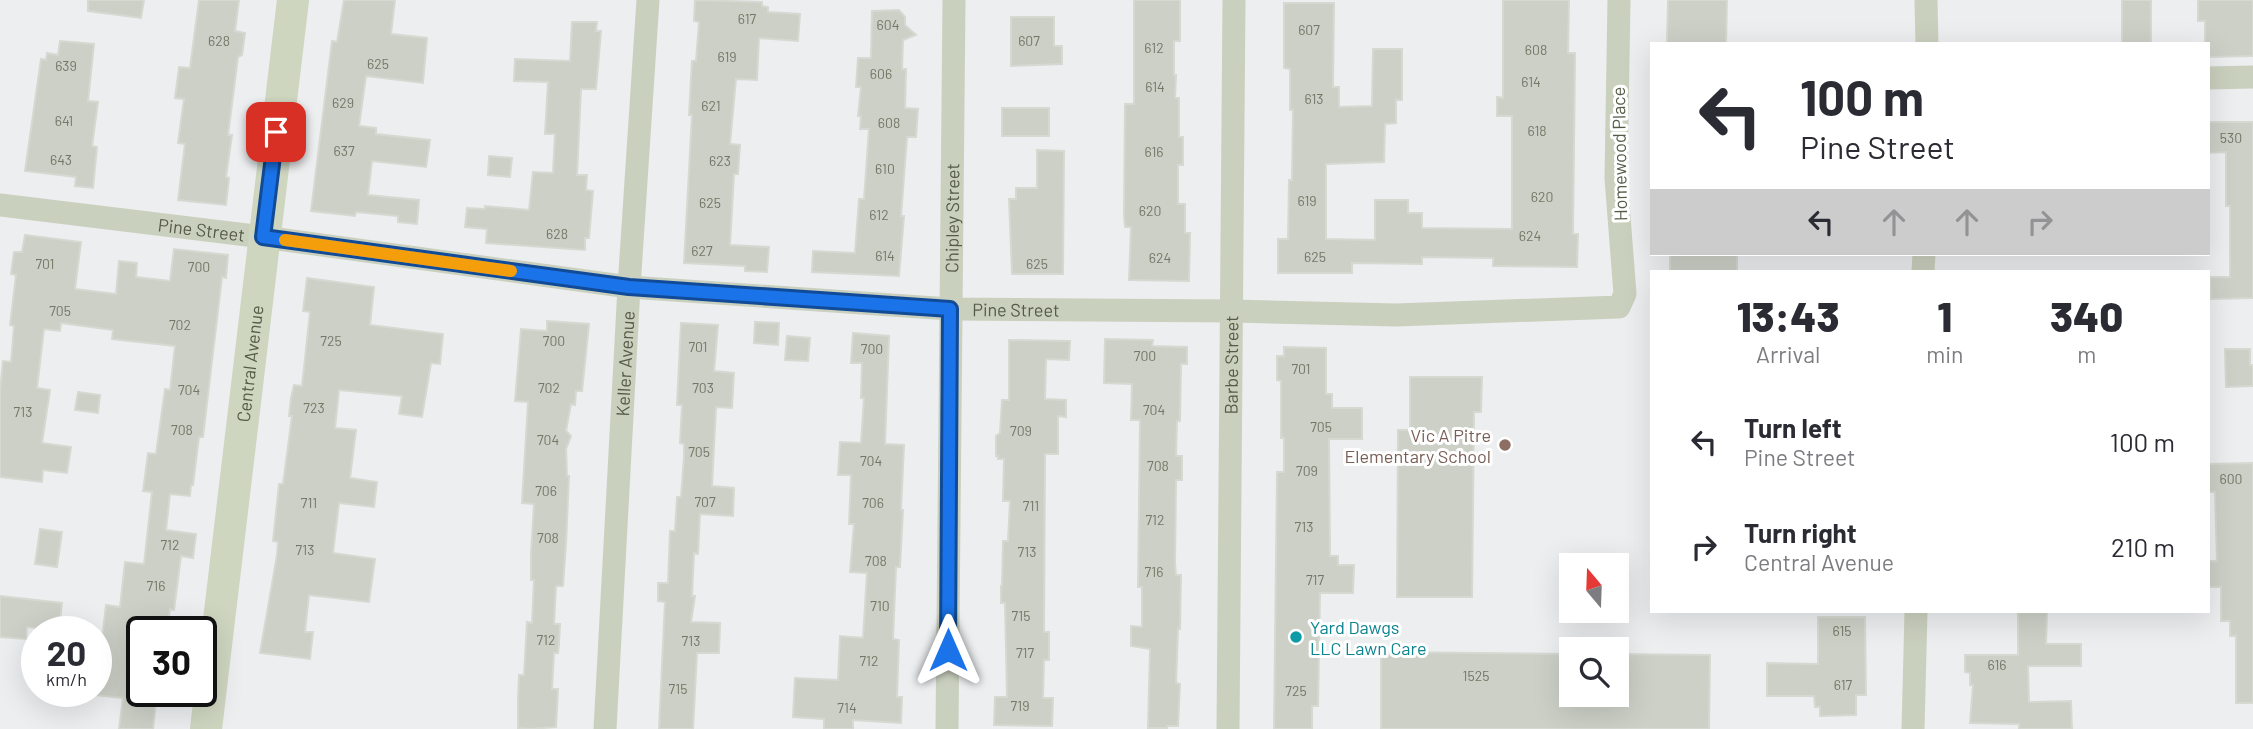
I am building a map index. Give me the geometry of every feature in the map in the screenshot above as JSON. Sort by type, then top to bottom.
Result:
[{"type":"street","name":"Central Avenue","points":[[206,729],[293,0]]},
{"type":"street","name":"Keller Avenue","points":[[605,729],[648,0]]},
{"type":"street","name":"Chipley Street","points":[[947,729],[954,0]]},
{"type":"street","name":"Barbe Street","points":[[1228,729],[1234,0]]},
{"type":"street","name":"Homewood Place","points":[[1619,0],[1616,178],[1625,295],[1619,307]]},
{"type":"street","points":[[1926,0],[1927,42]]},
{"type":"street","points":[[2210,78],[2253,77]]},
{"type":"street","name":"Pine Street","points":[[0,205],[263,237],[629,287],[950,309],[1396,315],[1619,307]]},
{"type":"street","points":[[1913,729],[1916,613]]},
{"type":"building","points":[[88,0],[144,0],[141,18],[88,11]]},
{"type":"building","points":[[199,0],[239,0],[235,31],[245,33],[242,55],[238,57],[228,135],[232,135],[226,177],[229,178],[226,205],[178,200],[185,144],[178,143],[184,99],[175,98],[179,67],[190,68]]},
{"type":"building","points":[[344,0],[395,0],[391,34],[427,38],[423,83],[366,76],[359,126],[376,128],[376,134],[430,140],[426,167],[372,161],[368,195],[419,200],[417,224],[398,222],[398,216],[356,212],[355,216],[311,211],[332,41],[337,42]]},
{"type":"building","points":[[695,0],[762,2],[762,6],[768,7],[768,12],[800,14],[798,41],[759,38],[757,80],[736,79],[730,144],[740,145],[738,174],[734,174],[730,245],[769,247],[767,272],[745,271],[745,266],[684,263],[692,115],[689,115],[692,61],[696,61],[699,22],[694,21]]},
{"type":"building","points":[[1134,0],[1180,0],[1180,41],[1174,41],[1175,98],[1179,98],[1179,137],[1183,137],[1183,165],[1178,165],[1178,204],[1185,204],[1185,233],[1190,233],[1189,281],[1129,280],[1131,227],[1125,227],[1124,216],[1125,104],[1134,104]]},
{"type":"building","points":[[1503,0],[1569,0],[1568,53],[1575,53],[1573,234],[1578,234],[1577,267],[1493,266],[1493,258],[1422,257],[1422,264],[1352,263],[1352,273],[1278,273],[1278,239],[1288,239],[1289,180],[1292,180],[1293,110],[1290,110],[1290,69],[1284,68],[1284,3],[1334,3],[1333,87],[1339,87],[1339,107],[1372,106],[1373,49],[1402,49],[1402,100],[1396,100],[1396,123],[1385,124],[1384,162],[1326,164],[1326,239],[1375,240],[1375,200],[1408,200],[1408,213],[1422,213],[1422,228],[1512,229],[1512,116],[1497,116],[1497,97],[1503,98]]},
{"type":"building","points":[[1668,0],[1727,0],[1726,42],[1667,42]]},
{"type":"building","points":[[2122,0],[2151,0],[2151,42],[2122,42]]},
{"type":"building","points":[[2198,0],[2253,0],[2253,56],[2210,57],[2210,42],[2205,42],[2205,21],[2198,21]]},
{"type":"building","points":[[899,10],[905,17],[905,25],[916,35],[903,40],[902,69],[906,69],[905,108],[918,109],[916,137],[907,137],[899,276],[812,272],[813,251],[855,253],[859,199],[864,199],[869,129],[860,129],[861,116],[858,116],[861,87],[856,87],[858,58],[871,58],[872,11]]},
{"type":"building","points":[[1011,17],[1054,17],[1054,46],[1062,46],[1062,64],[1011,66]]},
{"type":"building","points":[[572,22],[597,22],[596,31],[601,31],[596,89],[581,89],[577,175],[587,175],[586,190],[593,191],[589,238],[585,238],[585,250],[486,243],[487,229],[465,227],[467,208],[485,209],[485,206],[529,210],[533,172],[553,173],[555,134],[545,134],[548,82],[514,81],[515,59],[570,61]]},
{"type":"building","points":[[60,41],[94,44],[88,101],[98,102],[92,146],[97,147],[93,188],[75,186],[76,177],[25,171],[41,59],[46,60],[47,53],[58,55]]},
{"type":"building","points":[[1002,108],[1049,108],[1049,136],[1002,136]]},
{"type":"building","points":[[2210,122],[2253,122],[2253,298],[2211,299],[2210,277],[2230,277],[2230,206],[2226,206],[2226,152],[2210,153]]},
{"type":"building","points":[[1037,150],[1064,151],[1063,274],[1012,274],[1009,199],[1016,199],[1016,188],[1037,188]]},
{"type":"building","points":[[489,156],[512,158],[510,177],[488,175]]},
{"type":"building","points":[[25,235],[81,242],[75,289],[116,294],[119,261],[137,263],[136,277],[170,281],[174,249],[228,255],[226,278],[222,277],[203,437],[199,437],[193,485],[190,496],[170,494],[166,530],[196,534],[193,558],[181,556],[174,610],[170,609],[169,616],[126,616],[126,707],[155,707],[153,729],[119,729],[123,698],[112,697],[112,616],[105,616],[106,605],[120,607],[125,562],[144,564],[152,492],[143,491],[148,453],[156,454],[165,389],[170,390],[175,346],[112,339],[113,330],[61,323],[60,331],[44,329],[37,388],[50,390],[42,443],[71,447],[67,473],[43,470],[42,482],[0,477],[0,390],[3,361],[11,362],[14,326],[10,325],[16,275],[11,274],[14,252],[22,252]]},
{"type":"building","points":[[1670,256],[1737,256],[1737,270],[1670,270]]},
{"type":"building","points":[[307,278],[374,287],[370,325],[443,334],[440,364],[431,363],[422,417],[399,414],[402,396],[339,390],[335,428],[356,430],[350,478],[377,482],[374,507],[339,503],[333,553],[375,559],[369,602],[309,595],[305,632],[313,632],[310,659],[260,653],[277,555],[278,542],[273,541],[279,484],[283,484],[292,416],[289,416],[291,398],[294,385],[302,386],[310,312],[303,311]]},
{"type":"building","points":[[547,321],[589,324],[582,391],[576,391],[575,405],[571,404],[566,431],[571,436],[566,449],[569,476],[566,544],[563,586],[556,586],[554,624],[560,624],[558,653],[554,653],[552,689],[558,689],[556,727],[530,729],[518,728],[518,699],[519,675],[524,675],[527,622],[532,623],[534,580],[531,580],[531,553],[534,504],[522,503],[528,402],[515,401],[521,329],[547,331]]},
{"type":"building","points":[[755,322],[779,323],[778,345],[754,343]]},
{"type":"building","points":[[681,323],[718,325],[714,371],[734,373],[732,408],[716,407],[712,486],[734,488],[733,516],[700,514],[698,554],[694,553],[692,596],[695,596],[691,622],[720,623],[719,653],[697,653],[693,729],[659,729],[665,602],[658,601],[658,583],[668,583],[670,531],[675,531],[677,497],[681,497],[684,457],[684,444],[680,443],[682,405],[677,405]]},
{"type":"building","points":[[853,333],[889,336],[885,444],[904,445],[900,567],[896,567],[893,639],[899,640],[897,697],[902,697],[901,723],[853,720],[853,729],[824,729],[824,719],[793,717],[795,678],[838,680],[840,636],[863,638],[867,573],[850,572],[854,524],[849,524],[851,475],[838,475],[840,442],[861,443],[864,398],[861,398],[862,363],[851,363]]},
{"type":"building","points":[[787,336],[810,338],[808,361],[785,360]]},
{"type":"building","points":[[1105,339],[1153,340],[1152,346],[1187,347],[1187,364],[1181,364],[1176,456],[1182,456],[1182,480],[1176,480],[1175,563],[1176,575],[1181,575],[1176,683],[1180,684],[1178,726],[1167,728],[1148,728],[1150,649],[1131,646],[1131,626],[1142,627],[1142,587],[1138,587],[1140,420],[1131,420],[1132,384],[1104,383]]},
{"type":"building","points":[[1009,340],[1070,341],[1069,360],[1046,359],[1045,399],[1066,400],[1066,417],[1058,416],[1058,454],[1045,454],[1044,632],[1049,632],[1049,660],[1044,660],[1043,698],[1053,698],[1052,726],[994,725],[995,697],[1007,697],[1005,603],[1001,603],[1001,586],[1003,541],[1008,541],[1010,501],[1003,501],[1004,459],[998,459],[996,456],[996,436],[1000,433],[1002,400],[1009,400]]},
{"type":"building","points":[[1284,347],[1326,348],[1326,394],[1332,394],[1332,408],[1362,408],[1362,439],[1329,439],[1330,556],[1338,556],[1338,565],[1354,565],[1353,593],[1320,593],[1318,706],[1312,706],[1312,729],[1274,729],[1277,472],[1284,472],[1281,381],[1277,380],[1277,356],[1284,356]]},
{"type":"building","points":[[2225,349],[2250,349],[2253,386],[2226,387]]},
{"type":"building","points":[[1410,377],[1482,377],[1481,412],[1474,412],[1472,597],[1397,597],[1398,430],[1410,430]]},
{"type":"building","points":[[78,392],[100,395],[98,413],[75,410]]},
{"type":"building","points":[[2253,463],[2253,703],[2236,703],[2236,636],[2230,636],[2230,621],[2221,621],[2221,587],[2210,587],[2210,561],[2217,561],[2215,492],[2210,492],[2210,464]]},
{"type":"building","points":[[40,529],[62,532],[57,567],[35,564]]},
{"type":"building","points":[[0,596],[62,603],[61,616],[21,616],[21,639],[0,637]]},
{"type":"building","points":[[2018,613],[2047,613],[2046,644],[2081,644],[2081,666],[2028,666],[2029,702],[2071,701],[2072,729],[2019,729],[2019,724],[1970,723],[1973,685],[1970,685],[1970,673],[1965,672],[1965,655],[2018,655]]},
{"type":"building","points":[[1818,617],[1865,617],[1866,695],[1856,695],[1856,715],[1820,716],[1820,707],[1815,707],[1814,696],[1767,696],[1767,663],[1818,664]]},
{"type":"building","points":[[1381,652],[1559,654],[1559,707],[1629,707],[1629,654],[1710,655],[1709,729],[1381,729]]},
{"type":"slow traffic","points":[[285,240],[511,271]]},
{"type":"place","name":"Vic A Pitre Elementary School","points":[[1505,445]]},
{"type":"place","name":"Yard Dawgs LLC Lawn Care","points":[[1296,637]]},
{"type":"route","points":[[276,132],[263,237],[629,287],[950,309],[948,650]]}]
